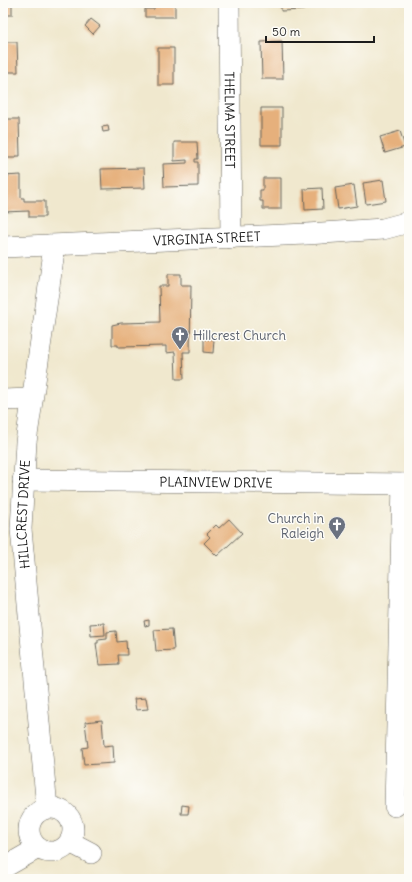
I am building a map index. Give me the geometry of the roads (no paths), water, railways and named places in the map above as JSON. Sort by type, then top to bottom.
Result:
[{"type":"street","name":"THELMA STREET","points":[[229,3],[232,238]]},
{"type":"street","name":"VIRGINIA STREET","points":[[3,247],[232,238],[383,229],[409,222]]},
{"type":"street","name":"HILLCREST DRIVE","points":[[47,808],[21,529],[23,480],[31,399],[53,259],[50,245]]},
{"type":"street","points":[[3,400],[31,399]]},
{"type":"street","name":"PLAINVIEW DRIVE","points":[[23,480],[406,484]]},
{"type":"street","points":[[395,806],[406,484]]},
{"type":"street","points":[[47,808],[54,808],[68,814],[74,828],[70,842],[59,851],[44,852],[38,848],[30,837],[30,822],[34,816],[47,808]]},
{"type":"street","points":[[70,842],[91,853]]},
{"type":"street","points":[[3,868],[38,848]]},
{"type":"place","name":"Hillcrest Church","points":[[180,350]]},
{"type":"place","name":"Church in Raleigh","points":[[337,540]]}]
